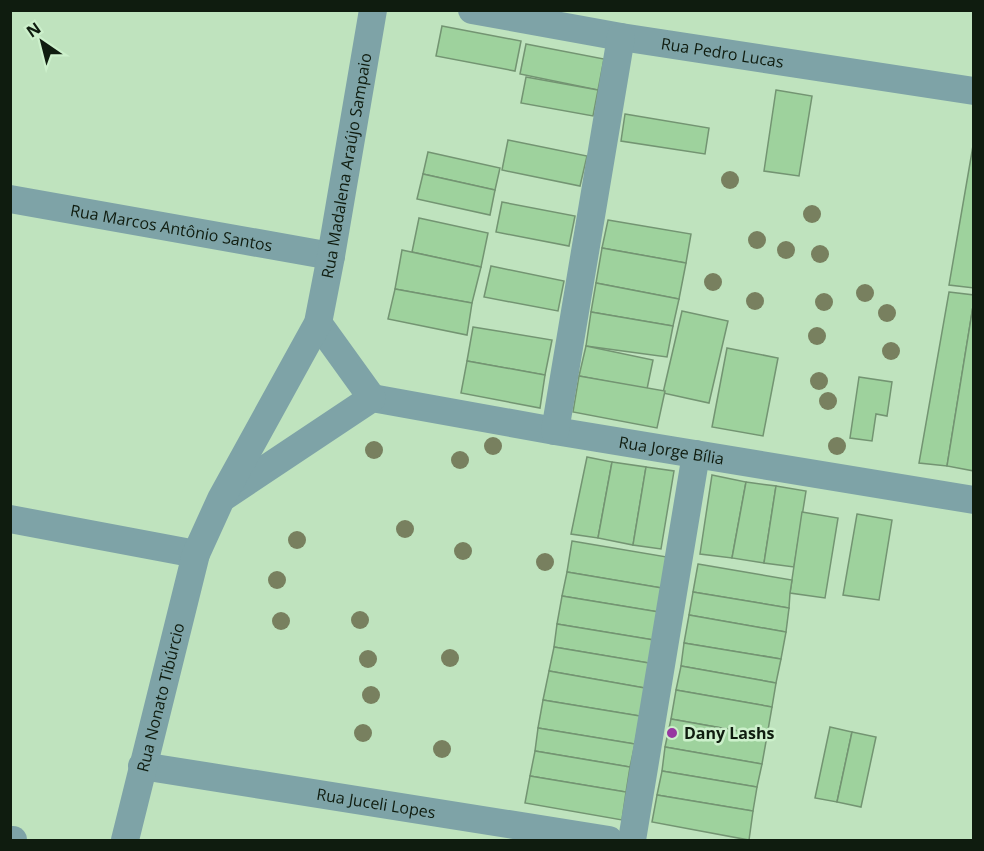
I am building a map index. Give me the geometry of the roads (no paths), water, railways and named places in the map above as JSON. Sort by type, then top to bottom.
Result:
[{"type":"street","name":"Rua Madalena Araújo Sampaio","points":[[196,554],[221,499],[318,322],[373,10]]},
{"type":"street","name":"Rua Pedro Lucas","points":[[472,10],[621,37],[974,91]]},
{"type":"street","points":[[555,431],[621,37]]},
{"type":"street","name":"Rua Marcos Antônio Santos","points":[[10,199],[331,256]]},
{"type":"street","points":[[221,499],[372,398],[318,322]]},
{"type":"street","name":"Rua Jorge Bília","points":[[372,398],[555,431],[974,500]]},
{"type":"street","points":[[632,840],[696,454]]},
{"type":"street","points":[[10,519],[196,554]]},
{"type":"street","name":"Rua Nonato Tibúrcio","points":[[125,840],[196,554]]},
{"type":"street","name":"Rua Juceli Lopes","points":[[142,766],[609,840]]},
{"type":"place","name":"Dany Lashs","points":[[672,733]]}]
